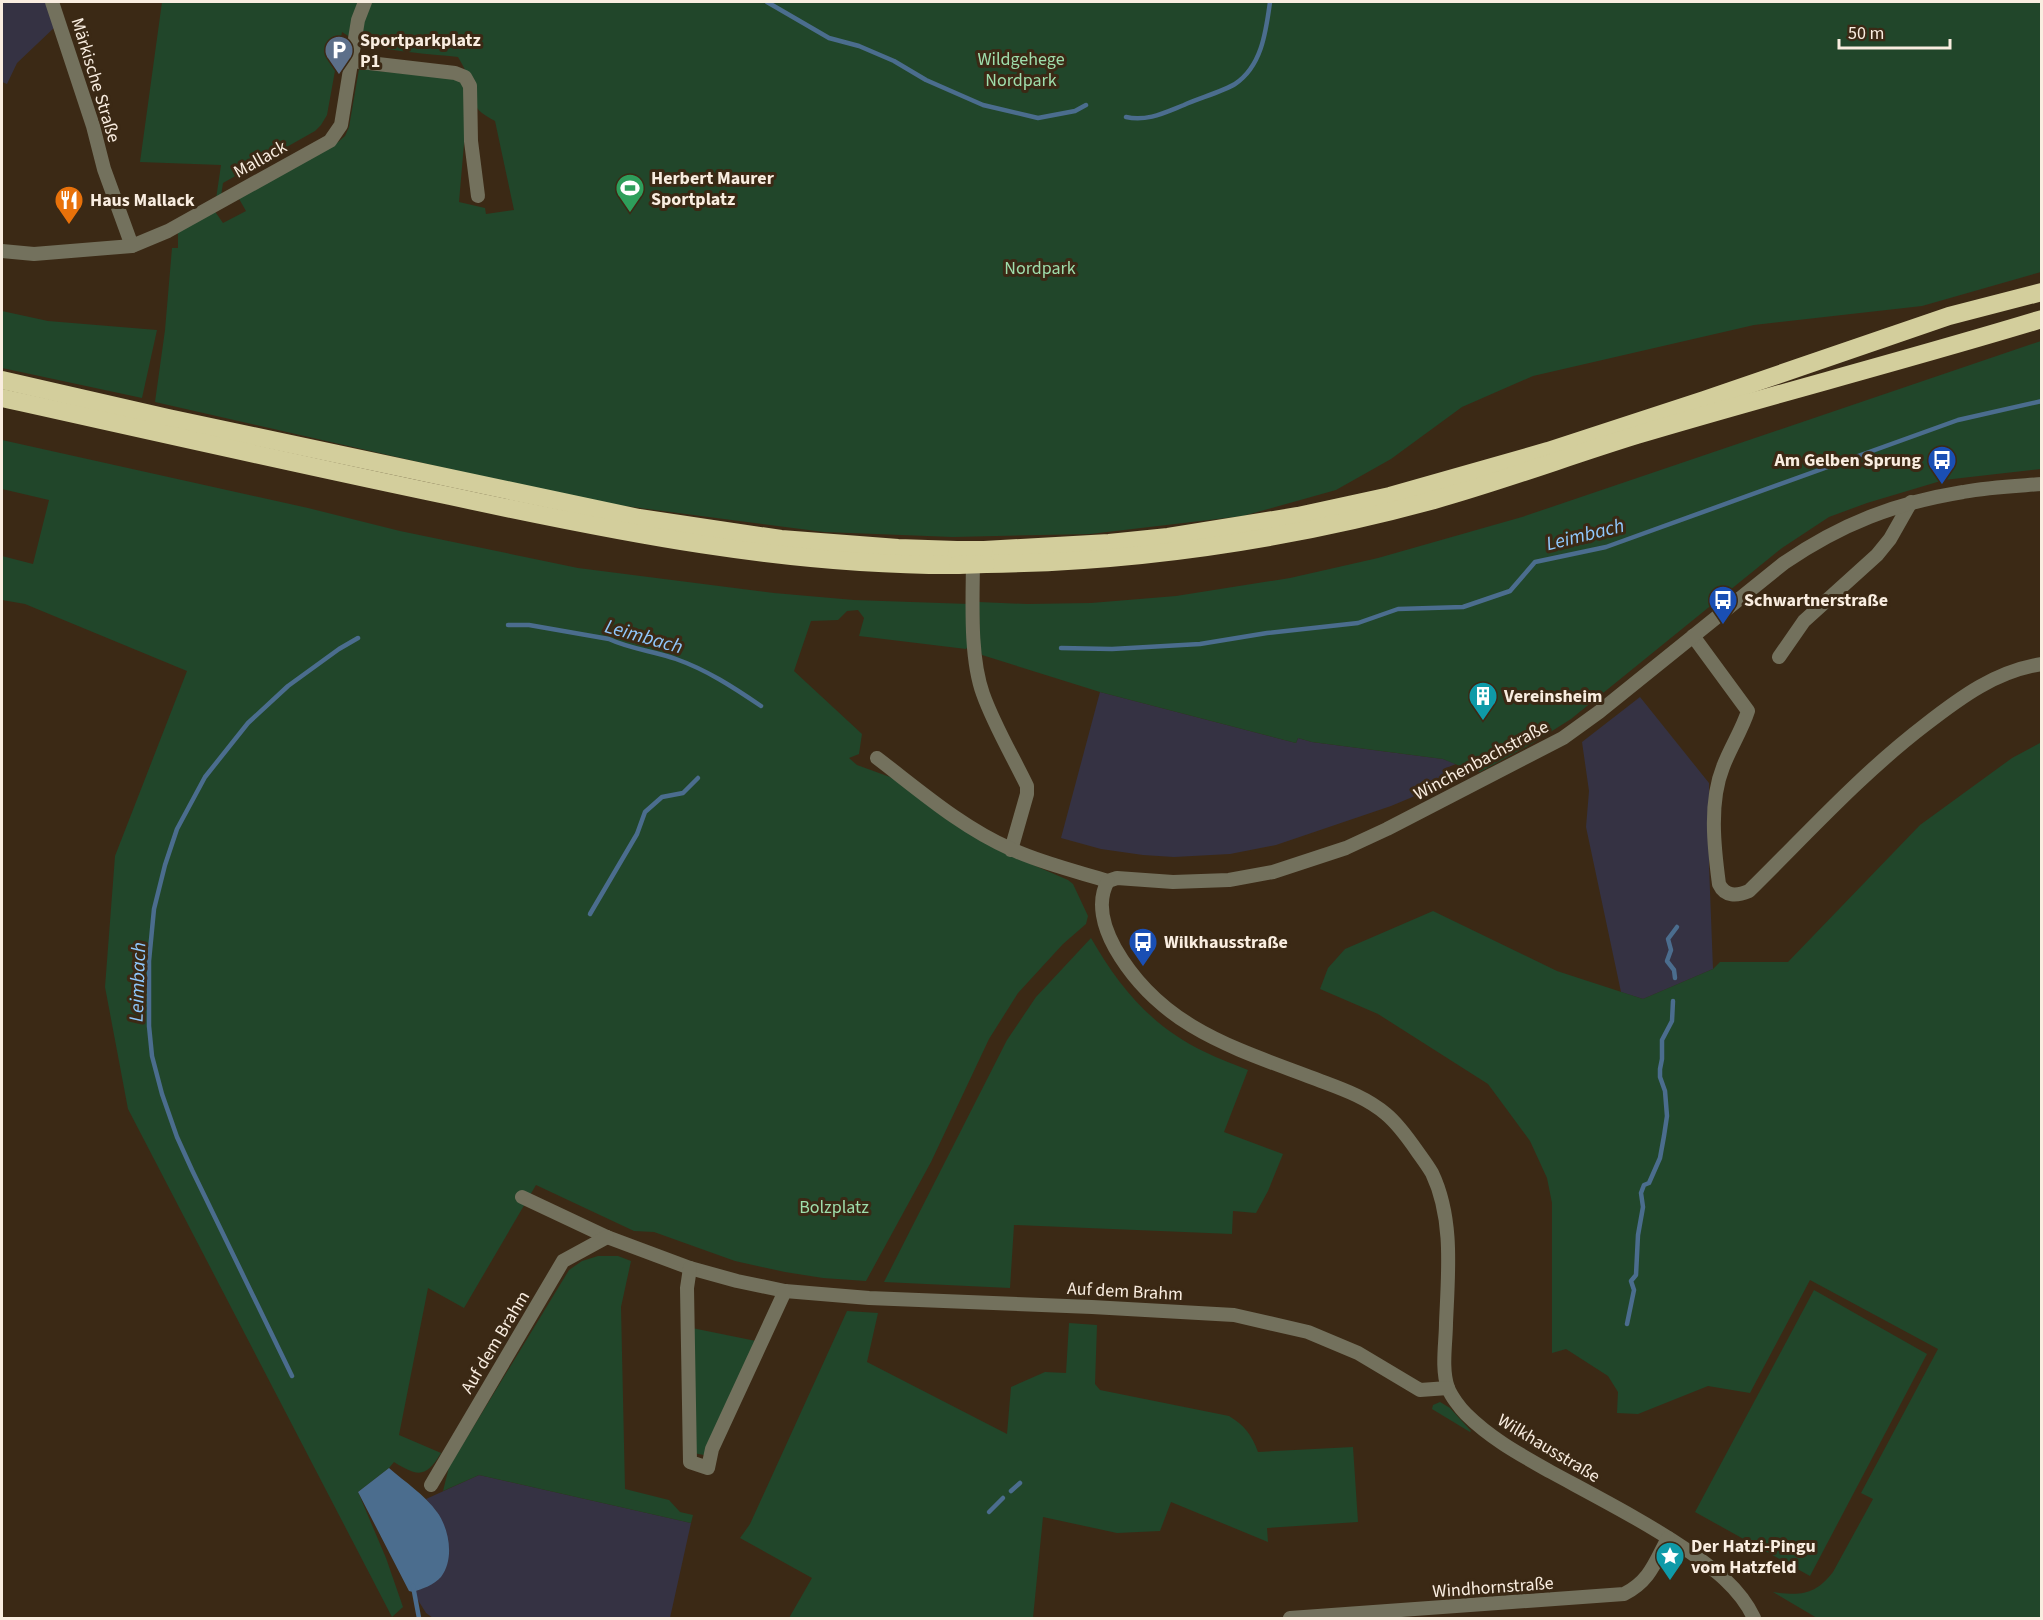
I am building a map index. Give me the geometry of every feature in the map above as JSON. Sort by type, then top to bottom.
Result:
[{"type":"highway","points":[[2,398],[277,460],[628,533],[742,551],[880,563],[958,558],[981,552],[1168,537],[1298,516],[1390,496],[1548,451],[1949,316],[2042,291]]},
{"type":"highway","points":[[981,552],[1062,563],[1155,555],[1277,536],[1359,519],[1453,494],[1636,435],[2042,319]]},
{"type":"highway","points":[[2,380],[168,418],[639,518],[781,539],[898,548],[958,558]]},
{"type":"street","name":"Märkische Straße","points":[[52,2],[93,126],[104,169],[132,246]]},
{"type":"street","name":"Mallack","points":[[2,251],[34,254],[132,246],[168,231],[330,141],[341,125],[358,20],[365,2]]},
{"type":"street","points":[[352,61],[465,77],[470,86],[471,141],[478,196]]},
{"type":"street","name":"Winchenbachstraße","points":[[877,758],[951,814],[988,838],[1036,860],[1108,881],[1117,878],[1173,882],[1229,880],[1273,872],[1346,848],[1563,738],[1812,543],[1863,518],[1911,502],[1965,491],[2042,484]]},
{"type":"street","points":[[1779,657],[1804,621],[1877,555],[1890,539],[1911,502]]},
{"type":"street","points":[[981,552],[973,616],[976,664],[982,693],[1027,786],[1027,794],[1011,850]]},
{"type":"street","points":[[1693,636],[1748,711],[1722,769],[1716,790],[1715,825],[1719,884],[1722,890],[1732,894],[1749,891],[1868,772],[1935,717],[1973,689],[1993,679],[2013,670],[2042,664]]},
{"type":"street","name":"Wilkhausstraße","points":[[1108,881],[1104,889],[1102,916],[1110,938],[1124,963],[1144,989],[1168,1010],[1198,1031],[1360,1096],[1386,1114],[1407,1136],[1432,1173],[1445,1215],[1449,1256],[1445,1368],[1448,1388],[1463,1411],[1482,1430],[1510,1449],[1668,1538],[1727,1580],[1749,1606],[1754,1618]]},
{"type":"street","name":"Auf dem Brahm","points":[[522,1197],[608,1237],[690,1268],[785,1291],[858,1297],[1092,1306],[1234,1315],[1308,1332],[1358,1353],[1420,1390],[1448,1388]]},
{"type":"street","name":"Auf dem Brahm","points":[[431,1485],[563,1261],[608,1237]]},
{"type":"street","points":[[690,1268],[687,1288],[690,1462],[708,1468],[712,1449],[785,1291]]},
{"type":"street","name":"Windhornstraße","points":[[1290,1618],[1624,1594],[1638,1587],[1647,1578],[1668,1538]]},
{"type":"shaded area","points":[[2,2],[49,2],[57,25],[17,63],[7,84],[2,82]]},
{"type":"shaded area","points":[[1100,692],[1296,743],[1298,738],[1312,742],[1443,759],[1456,764],[1446,768],[1448,775],[1446,783],[1391,806],[1276,845],[1230,854],[1174,857],[1101,849],[1061,838]]},
{"type":"shaded area","points":[[1640,697],[1709,783],[1713,969],[1643,999],[1621,992],[1586,827],[1589,791],[1582,742]]},
{"type":"shaded area","points":[[479,1475],[691,1523],[670,1618],[433,1618],[426,1613],[413,1592],[426,1587],[437,1512],[426,1499]]},
{"type":"green space","name":"Nordpark","points":[[162,2],[2041,2],[2041,272],[1922,306],[1754,325],[1533,376],[1462,407],[1391,459],[1336,490],[1243,516],[1090,534],[953,537],[824,532],[617,505],[155,402],[165,330],[172,248],[178,248],[178,230],[214,210],[223,223],[246,211],[238,197],[345,136],[349,127],[359,69],[457,79],[466,85],[468,97],[459,202],[485,208],[486,214],[514,210],[495,121],[481,113],[476,106],[470,80],[458,57],[382,48],[353,39],[342,32],[327,115],[321,125],[315,131],[223,183],[221,196],[216,199],[221,165],[140,162]]},
{"type":"green space","points":[[2,311],[48,321],[157,330],[142,398],[2,368]]},
{"type":"green space","points":[[2041,341],[2041,469],[1944,480],[1829,517],[1782,548],[1571,719],[1480,772],[1443,759],[1312,742],[1298,738],[1296,743],[1100,692],[982,655],[980,649],[979,602],[1091,603],[1176,596],[1290,578],[1378,558],[1522,517]]},
{"type":"green space","name":"Bolzplatz","points":[[2,440],[308,508],[400,531],[578,568],[774,593],[854,600],[969,604],[971,642],[966,649],[859,636],[864,618],[858,610],[847,611],[838,620],[811,621],[794,671],[862,734],[859,754],[849,758],[857,765],[901,781],[952,821],[994,848],[1068,880],[1073,884],[1088,916],[1086,924],[1063,944],[1018,993],[989,1039],[931,1162],[866,1281],[823,1278],[735,1261],[654,1232],[634,1231],[536,1185],[464,1308],[428,1288],[399,1435],[441,1453],[431,1467],[421,1472],[409,1470],[394,1462],[358,1492],[386,1558],[403,1607],[392,1617],[128,1109],[105,987],[115,856],[187,671],[25,604],[2,600],[2,556],[33,564],[49,500],[2,489]]},
{"type":"green space","points":[[2040,743],[2042,748],[2041,1618],[1817,1618],[1773,1592],[1792,1594],[1807,1592],[1820,1585],[1833,1572],[1873,1499],[1861,1493],[1938,1349],[1810,1280],[1750,1393],[1708,1386],[1638,1414],[1617,1413],[1618,1392],[1608,1376],[1566,1349],[1552,1353],[1552,1203],[1547,1178],[1530,1141],[1488,1084],[1378,1014],[1320,989],[1328,968],[1345,949],[1433,911],[1557,971],[1643,999],[1713,969],[1720,962],[1788,962],[1920,825],[2012,758]]},
{"type":"green space","points":[[1091,938],[1125,989],[1153,1018],[1186,1042],[1210,1055],[1248,1070],[1224,1132],[1283,1154],[1256,1213],[1233,1211],[1232,1234],[1014,1225],[1010,1288],[884,1282],[1007,1040],[1036,997]]},
{"type":"green space","points":[[598,1256],[618,1256],[631,1261],[621,1307],[625,1489],[669,1500],[680,1512],[693,1515],[691,1523],[479,1475],[443,1491],[449,1467],[569,1270],[582,1261]]},
{"type":"green space","points":[[1814,1290],[1927,1354],[1810,1576],[1695,1512]]},
{"type":"green space","points":[[847,1311],[878,1313],[867,1362],[1007,1434],[1011,1387],[1045,1372],[1066,1373],[1069,1323],[1097,1325],[1095,1384],[1100,1390],[1229,1416],[1247,1431],[1258,1452],[1353,1447],[1358,1522],[1267,1528],[1268,1542],[1171,1502],[1160,1531],[1117,1533],[1043,1517],[1033,1618],[789,1618],[812,1578],[740,1538],[750,1524]]},
{"type":"green space","points":[[692,1328],[756,1341],[704,1455],[693,1453]]},
{"type":"green space","points":[[1440,1402],[1450,1408],[1471,1431],[1432,1409],[1433,1405]]},
{"type":"water","points":[[389,1468],[432,1506],[445,1526],[449,1544],[448,1562],[441,1577],[413,1592],[409,1591],[358,1492]]},
{"type":"waterway","points":[[767,2],[829,38],[859,46],[894,61],[926,80],[983,105],[1038,118],[1075,111],[1086,105]]},
{"type":"waterway","points":[[1126,117],[1156,116],[1235,84],[1251,68],[1257,58],[1264,36],[1270,2]]},
{"type":"waterway","name":"Leimbach","points":[[1061,648],[1112,649],[1200,644],[1267,633],[1358,623],[1398,609],[1463,607],[1510,591],[1535,562],[1606,547],[1958,420],[2042,401]]},
{"type":"waterway","name":"Leimbach","points":[[508,625],[529,625],[609,639],[668,656],[709,674],[761,706]]},
{"type":"waterway","name":"Leimbach","points":[[292,1376],[192,1170],[177,1137],[162,1094],[152,1056],[149,1026],[149,961],[154,909],[165,865],[177,829],[205,777],[248,723],[288,686],[358,638]]},
{"type":"waterway","points":[[590,914],[637,834],[645,812],[662,797],[683,793],[698,778]]},
{"type":"waterway","points":[[1675,978],[1674,970],[1667,961],[1671,950],[1668,939],[1677,927]]},
{"type":"waterway","points":[[1627,1324],[1634,1290],[1631,1281],[1636,1275],[1638,1235],[1643,1207],[1641,1193],[1644,1185],[1649,1183],[1660,1158],[1667,1116],[1660,1069],[1662,1040],[1672,1021],[1673,1001]]},
{"type":"waterway","points":[[1011,1491],[1020,1483]]},
{"type":"waterway","points":[[989,1512],[1003,1498]]},
{"type":"waterway","name":"Leimbach","points":[[413,1586],[419,1618]]},
{"type":"place","name":"Sportparkplatz P1","points":[[339,76]]},
{"type":"place","name":"Herbert Maurer Sportplatz","points":[[630,214]]},
{"type":"place","name":"Haus Mallack","points":[[69,226]]},
{"type":"place","name":"Am Gelben Sprung","points":[[1942,486]]},
{"type":"place","name":"Schwartnerstraße","points":[[1723,626]]},
{"type":"place","name":"Vereinsheim","points":[[1483,722]]},
{"type":"place","name":"Wilkhausstraße","points":[[1143,968]]},
{"type":"place","name":"Der Hatzi-Pingu vom Hatzfeld","points":[[1670,1582]]},
{"type":"park label","name":"Wildgehege Nordpark","points":[[1021,69]]}]
